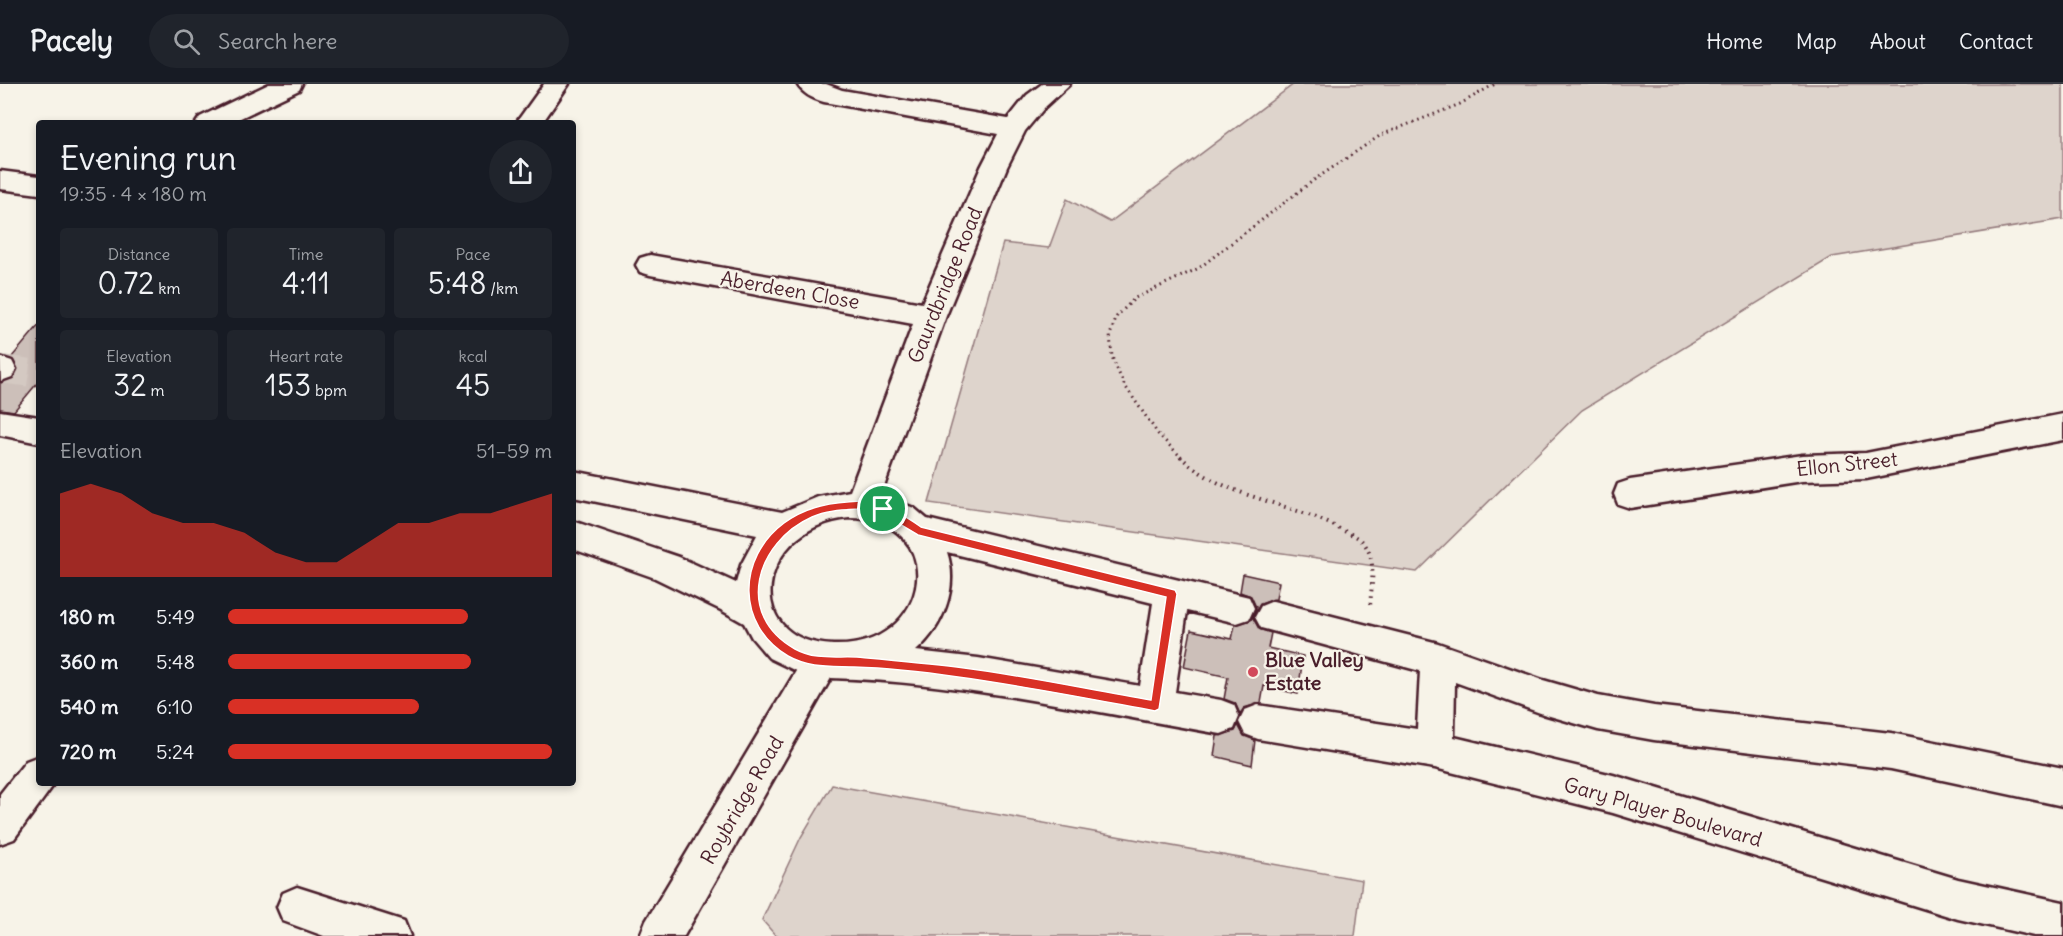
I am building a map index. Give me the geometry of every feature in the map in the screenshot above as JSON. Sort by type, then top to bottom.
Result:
[{"type":"street","points":[[215,120],[290,84]]},
{"type":"street","points":[[531,120],[557,84]]},
{"type":"street","points":[[808,84],[824,94],[842,98],[1014,128]]},
{"type":"street","name":"Gaurdbridge Road","points":[[861,505],[931,316],[994,167],[1014,128],[1036,101],[1059,84]]},
{"type":"street","points":[[0,180],[36,185]]},
{"type":"street","name":"Aberdeen Close","points":[[650,265],[931,316]]},
{"type":"street","points":[[0,423],[36,429]]},
{"type":"street","name":"Ellon Street","points":[[1630,494],[1802,468],[1866,466],[2063,427]]},
{"type":"street","points":[[576,485],[787,527]]},
{"type":"street","points":[[838,662],[886,651],[912,633],[929,608],[936,581],[932,554],[918,531],[902,518],[883,509],[861,505],[835,506],[809,513],[787,527],[769,544],[757,566],[752,589],[756,612],[769,635],[792,653],[838,662],[957,672],[1221,717]]},
{"type":"street","points":[[918,531],[1237,608]]},
{"type":"street","points":[[576,536],[658,563],[715,587],[756,612]]},
{"type":"street","points":[[1155,706],[1172,594]]},
{"type":"street","points":[[1273,617],[1437,659],[1543,697],[1598,713],[1654,723],[1891,751],[2063,787]]},
{"type":"street","points":[[1435,750],[1437,659]]},
{"type":"street","name":"Roybridge Road","points":[[661,936],[838,662]]},
{"type":"street","name":"Gary Player Boulevard","points":[[1258,722],[1435,750],[1613,794],[1958,899],[2063,922]]},
{"type":"street","points":[[0,825],[36,778]]},
{"type":"street","points":[[297,907],[389,936]]},
{"type":"path","points":[[1367,641],[1373,564],[1362,541],[1325,521],[1247,494],[1195,471],[1158,434],[1123,383],[1112,357],[1110,336],[1117,316],[1135,298],[1199,268],[1314,180],[1382,135],[1460,104],[1495,84]]},
{"type":"shaded area","points":[[1294,84],[2063,84],[2063,219],[1832,257],[1582,410],[1417,572],[929,503],[1003,243],[1049,248],[1067,199],[1110,222]]},
{"type":"shaded area","points":[[832,785],[1362,880],[1355,936],[776,936],[762,920],[801,837]]},
{"type":"building","points":[[36,329],[36,385],[14,411],[0,409],[0,383],[13,379],[18,370],[11,358]]},
{"type":"building","name":"Blue Valley Estate","points":[[1243,574],[1279,582],[1276,599],[1260,604],[1253,618],[1259,629],[1271,633],[1268,648],[1303,656],[1298,694],[1264,686],[1261,703],[1244,708],[1240,714],[1235,703],[1224,699],[1228,677],[1184,667],[1191,630],[1232,639],[1235,625],[1251,620],[1256,607],[1251,596],[1240,592]]},
{"type":"building","points":[[1238,725],[1244,736],[1255,740],[1252,765],[1214,756],[1217,736],[1235,731]]},
{"type":"tunnel","points":[[1,369],[36,374]]},
{"type":"place","name":"Blue Valley Estate","points":[[1253,672]]},
{"type":"route","points":[[861,505],[883,509],[902,518],[918,531],[1172,594],[1155,706],[957,672],[854,662],[821,663],[792,653],[769,635],[756,612],[752,589],[757,566],[769,544],[787,527],[809,513],[835,506],[861,505]]}]
